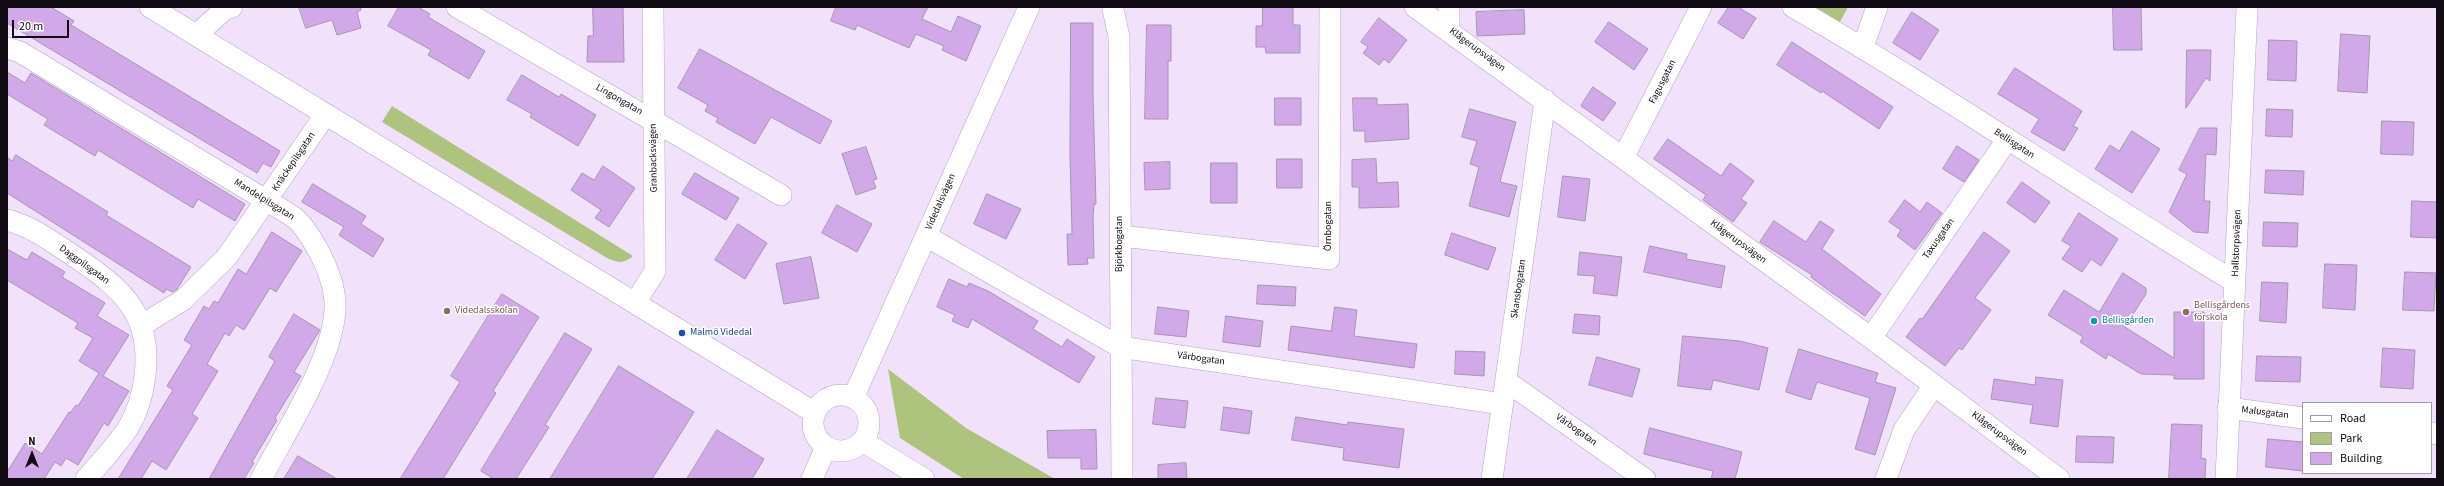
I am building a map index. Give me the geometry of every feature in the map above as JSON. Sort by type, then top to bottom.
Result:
[{"type":"street","points":[[150,7],[815,413]]},
{"type":"street","points":[[196,35],[224,10],[232,7]]},
{"type":"street","name":"Lingongatan","points":[[457,7],[781,195]]},
{"type":"street","name":"Granbacksvägen","points":[[636,303],[655,271],[653,7]]},
{"type":"street","name":"Videdalsvägen","points":[[853,398],[1029,7]]},
{"type":"street","name":"Örnbogatan","points":[[1121,236],[1329,259],[1330,7]]},
{"type":"street","name":"Klågerupsvägen","points":[[1415,7],[1871,338],[2059,479]]},
{"type":"street","points":[[1448,30],[1449,7]]},
{"type":"street","name":"Fagusgatan","points":[[1623,158],[1701,7]]},
{"type":"street","name":"Bellisgatan","points":[[1793,7],[1863,48],[2007,140],[2235,282]]},
{"type":"street","points":[[1863,48],[1877,7]]},
{"type":"street","name":"Hallstorpsvägen","points":[[2226,479],[2247,7]]},
{"type":"street","name":"Björkbogatan","points":[[1113,9],[1119,37],[1122,479]]},
{"type":"street","name":"Mandelpilsgatan","points":[[7,48],[20,52],[267,201],[296,220],[312,240],[326,266],[333,286],[335,309],[332,330],[319,368],[261,479]]},
{"type":"street","name":"Skansbogatan","points":[[1492,479],[1545,100]]},
{"type":"street","name":"Knäckepilsgatan","points":[[142,325],[183,300],[226,258],[326,114]]},
{"type":"street","name":"Taxusgatan","points":[[1871,338],[2007,140]]},
{"type":"street","name":"Daggpilsgatan","points":[[7,220],[26,225],[104,277],[122,294],[142,325],[147,359],[143,392],[129,427],[86,479]]},
{"type":"street","name":"Vårbogatan","points":[[926,236],[1120,347],[1502,404]]},
{"type":"street","name":"Vårbogatan","points":[[1506,381],[1645,479]]},
{"type":"street","points":[[1886,479],[1904,430],[1934,385]]},
{"type":"street","points":[[835,396],[853,398],[861,403],[870,419],[870,428],[864,442],[849,451],[837,452],[826,447],[814,432],[813,422],[815,413],[827,399],[835,396]]},
{"type":"street","name":"Malusgatan","points":[[2228,408],[2302,418]]},
{"type":"street","points":[[864,442],[924,479]]},
{"type":"street","points":[[812,479],[826,447]]},
{"type":"green space","points":[[1815,7],[1848,7],[1840,22]]},
{"type":"green space","points":[[392,106],[633,256],[620,262],[607,258],[382,122]]},
{"type":"green space","points":[[888,369],[966,428],[1055,479],[964,479],[900,438]]},
{"type":"building","points":[[7,7],[51,7],[74,21],[71,25],[280,151],[271,167],[263,163],[257,173],[7,23]]},
{"type":"building","points":[[299,7],[361,7],[361,10],[357,12],[361,28],[337,35],[332,20],[306,28]]},
{"type":"building","points":[[399,7],[418,7],[430,14],[428,17],[485,51],[469,79],[428,55],[431,50],[388,26]]},
{"type":"building","points":[[593,7],[623,7],[624,62],[587,62],[588,36],[593,36]]},
{"type":"building","points":[[836,7],[928,7],[922,19],[951,32],[958,16],[981,26],[966,61],[942,50],[944,46],[916,34],[909,48],[857,25],[855,30],[831,21]]},
{"type":"building","points":[[1263,7],[1293,7],[1293,25],[1300,25],[1300,53],[1266,53],[1265,47],[1256,47],[1256,26],[1262,26]]},
{"type":"building","points":[[1729,7],[1738,7],[1756,18],[1743,39],[1718,23]]},
{"type":"building","points":[[2113,7],[2141,7],[2142,50],[2114,50]]},
{"type":"building","points":[[1524,10],[1525,34],[1477,36],[1476,12]]},
{"type":"building","points":[[1912,12],[1939,30],[1920,60],[1893,43]]},
{"type":"building","points":[[1379,18],[1407,40],[1389,63],[1384,59],[1379,65],[1363,53],[1368,47],[1361,42]]},
{"type":"building","points":[[1609,22],[1648,49],[1634,70],[1595,42]]},
{"type":"building","points":[[1071,23],[1093,23],[1096,204],[1094,204],[1093,216],[1094,258],[1087,258],[1088,264],[1068,265],[1067,234],[1072,234],[1070,155]]},
{"type":"building","points":[[1147,25],[1171,25],[1171,61],[1168,61],[1168,119],[1145,119]]},
{"type":"building","points":[[2341,34],[2370,36],[2367,93],[2338,91]]},
{"type":"building","points":[[2269,40],[2297,41],[2296,81],[2268,80]]},
{"type":"building","points":[[1792,42],[1893,107],[1879,129],[1822,91],[1821,93],[1777,65]]},
{"type":"building","points":[[700,49],[832,121],[820,144],[771,117],[755,144],[716,122],[718,118],[705,111],[708,105],[678,88]]},
{"type":"building","points":[[2187,50],[2211,50],[2210,81],[2206,78],[2186,108]]},
{"type":"building","points":[[2015,68],[2082,111],[2073,126],[2078,128],[2064,151],[2031,132],[2039,119],[1998,94]]},
{"type":"building","points":[[7,72],[25,83],[31,73],[245,204],[235,221],[198,199],[193,208],[98,150],[95,156],[44,125],[48,119],[7,94]]},
{"type":"building","points":[[522,75],[559,97],[561,94],[596,115],[578,146],[530,117],[532,114],[507,100]]},
{"type":"building","points":[[1593,87],[1616,103],[1603,121],[1581,106]]},
{"type":"building","points":[[1275,98],[1301,98],[1301,125],[1275,125]]},
{"type":"building","points":[[1353,98],[1377,98],[1377,105],[1408,104],[1409,139],[1365,142],[1365,131],[1354,131]]},
{"type":"building","points":[[1470,109],[1516,122],[1500,182],[1517,186],[1509,217],[1469,206],[1479,167],[1470,164],[1477,141],[1462,137]]},
{"type":"building","points":[[2267,109],[2293,110],[2292,137],[2266,136]]},
{"type":"building","points":[[2382,121],[2414,122],[2413,155],[2381,154]]},
{"type":"building","points":[[2200,128],[2217,128],[2216,155],[2206,154],[2204,201],[2210,201],[2208,233],[2194,232],[2169,212],[2187,174],[2179,170]]},
{"type":"building","points":[[2132,131],[2160,149],[2132,193],[2095,169],[2110,145],[2119,151]]},
{"type":"building","points":[[1668,139],[1721,176],[1730,163],[1754,181],[1741,199],[1747,203],[1733,222],[1703,200],[1706,195],[1654,159]]},
{"type":"building","points":[[1957,146],[1979,160],[1964,182],[1943,169]]},
{"type":"building","points":[[866,147],[877,179],[873,180],[876,188],[856,195],[842,154]]},
{"type":"building","points":[[16,155],[108,212],[106,215],[191,267],[177,289],[173,292],[166,289],[164,293],[7,193],[7,157],[12,161]]},
{"type":"building","points":[[1277,159],[1302,159],[1302,188],[1277,188]]},
{"type":"building","points":[[1376,159],[1377,183],[1398,182],[1399,207],[1359,208],[1359,187],[1352,187],[1352,160]]},
{"type":"building","points":[[1170,162],[1170,189],[1145,190],[1144,163]]},
{"type":"building","points":[[1211,163],[1237,163],[1237,203],[1211,203]]},
{"type":"building","points":[[603,166],[635,188],[609,227],[595,218],[601,210],[571,190],[582,173],[594,180]]},
{"type":"building","points":[[2266,170],[2304,171],[2303,195],[2265,193]]},
{"type":"building","points":[[695,173],[739,198],[726,220],[682,194]]},
{"type":"building","points":[[1563,176],[1590,179],[1585,221],[1558,217]]},
{"type":"building","points":[[2022,182],[2050,202],[2035,223],[2007,203]]},
{"type":"building","points":[[313,184],[366,216],[361,224],[384,239],[373,257],[339,235],[344,227],[302,202]]},
{"type":"building","points":[[987,194],[1021,209],[1006,239],[974,224]]},
{"type":"building","points":[[1905,200],[1920,212],[1927,202],[1942,213],[1915,250],[1897,236],[1901,230],[1889,222]]},
{"type":"building","points":[[2412,201],[2437,202],[2437,238],[2411,237]]},
{"type":"building","points":[[837,205],[872,224],[857,252],[822,233]]},
{"type":"building","points":[[2079,213],[2118,239],[2101,266],[2091,259],[2082,272],[2062,259],[2071,246],[2062,241]]},
{"type":"building","points":[[1774,221],[1806,242],[1820,221],[1834,230],[1822,249],[1881,294],[1865,316],[1811,277],[1812,275],[1760,242]]},
{"type":"building","points":[[2264,222],[2298,223],[2297,247],[2263,246]]},
{"type":"building","points":[[738,224],[767,243],[745,279],[715,260]]},
{"type":"building","points":[[272,232],[302,251],[276,292],[270,288],[244,330],[236,325],[229,336],[225,333],[207,364],[218,371],[192,414],[198,418],[166,470],[152,461],[141,479],[118,479],[173,390],[167,386],[192,345],[184,340],[204,306],[209,309],[214,301],[218,303],[238,269],[246,274]]},
{"type":"building","points":[[1984,232],[2010,251],[1975,298],[1991,310],[1962,350],[1959,348],[1945,366],[1906,337],[1920,318],[1922,319]]},
{"type":"building","points":[[1452,233],[1496,248],[1488,270],[1445,255]]},
{"type":"building","points":[[1650,246],[1687,254],[1686,259],[1725,266],[1721,288],[1644,272]]},
{"type":"building","points":[[7,249],[27,260],[32,252],[65,272],[62,277],[105,303],[97,316],[129,335],[103,376],[129,391],[108,426],[104,423],[78,465],[66,458],[61,466],[55,462],[44,479],[7,479],[7,472],[25,443],[42,454],[69,412],[70,413],[76,405],[78,406],[99,373],[79,361],[93,338],[75,328],[78,323],[7,280]]},
{"type":"building","points":[[1580,252],[1622,257],[1617,296],[1593,293],[1595,276],[1578,275]]},
{"type":"building","points":[[811,257],[819,298],[784,304],[776,264]]},
{"type":"building","points":[[2325,264],[2357,265],[2355,310],[2323,308]]},
{"type":"building","points":[[2405,272],[2436,273],[2434,311],[2403,310]]},
{"type":"building","name":"Bellisgården","points":[[2123,273],[2146,288],[2146,294],[2125,327],[2174,358],[2174,312],[2204,312],[2204,379],[2174,379],[2174,375],[2141,374],[2108,354],[2106,359],[2080,342],[2083,337],[2048,315],[2064,290],[2099,312]]},
{"type":"building","points":[[949,279],[967,287],[969,283],[988,291],[1038,321],[1033,329],[1062,347],[1067,339],[1095,357],[1079,383],[972,319],[968,328],[952,321],[955,315],[937,307]]},
{"type":"building","points":[[2262,282],[2288,283],[2286,323],[2260,321]]},
{"type":"building","points":[[1258,285],[1296,287],[1295,306],[1257,304]]},
{"type":"building","points":[[502,294],[539,317],[493,391],[496,393],[443,479],[400,479],[460,382],[451,376]]},
{"type":"building","points":[[1158,307],[1189,311],[1186,337],[1155,334]]},
{"type":"building","points":[[1335,307],[1357,310],[1354,336],[1417,344],[1414,368],[1288,350],[1291,326],[1331,331]]},
{"type":"building","points":[[294,314],[320,330],[294,372],[301,376],[275,418],[277,420],[252,462],[254,463],[244,479],[209,479],[275,361],[269,357]]},
{"type":"building","points":[[1575,314],[1600,316],[1599,335],[1573,333]]},
{"type":"building","points":[[1226,316],[1263,321],[1260,347],[1223,342]]},
{"type":"building","points":[[565,333],[592,349],[545,425],[549,427],[516,479],[494,479],[481,471]]},
{"type":"building","points":[[1683,336],[1740,341],[1768,348],[1759,390],[1713,380],[1711,390],[1678,386]]},
{"type":"building","points":[[2383,348],[2415,350],[2413,389],[2381,387]]},
{"type":"building","points":[[1799,349],[1878,373],[1875,382],[1896,388],[1875,455],[1855,449],[1870,398],[1817,382],[1811,400],[1786,392]]},
{"type":"building","points":[[1456,351],[1485,352],[1484,376],[1455,374]]},
{"type":"building","points":[[2257,356],[2301,357],[2300,382],[2256,381]]},
{"type":"building","points":[[1597,357],[1640,369],[1632,397],[1589,385]]},
{"type":"building","points":[[619,366],[694,412],[652,479],[550,479]]},
{"type":"building","points":[[2036,377],[2063,380],[2058,427],[2030,423],[2033,405],[1991,399],[1994,379],[2035,385]]},
{"type":"building","points":[[1156,398],[1188,401],[1185,428],[1153,424]]},
{"type":"building","points":[[1224,407],[1252,411],[1249,434],[1221,430]]},
{"type":"building","points":[[1296,417],[1347,425],[1348,422],[1404,429],[1399,468],[1343,460],[1344,448],[1292,440]]},
{"type":"building","points":[[2172,424],[2202,425],[2201,458],[2206,459],[2205,479],[2169,479]]},
{"type":"building","points":[[1650,428],[1742,452],[1735,479],[1711,479],[1713,471],[1644,454]]},
{"type":"building","points":[[717,430],[764,459],[752,479],[687,479]]},
{"type":"building","points":[[1096,430],[1097,469],[1081,469],[1081,458],[1048,458],[1047,431]]},
{"type":"building","points":[[2077,436],[2114,437],[2113,463],[2076,462]]},
{"type":"building","points":[[2268,439],[2302,442],[2302,471],[2266,467]]},
{"type":"building","points":[[298,456],[337,479],[284,479]]},
{"type":"building","points":[[1186,463],[1187,479],[1158,479],[1158,465]]},
{"type":"place","name":"Videdalsskolan","points":[[447,311]]},
{"type":"place","name":"Bellisgårdens förskola","points":[[2186,312]]},
{"type":"place","name":"Bellisgården","points":[[2094,321]]},
{"type":"place","name":"Malmö Videdal","points":[[682,333]]}]
